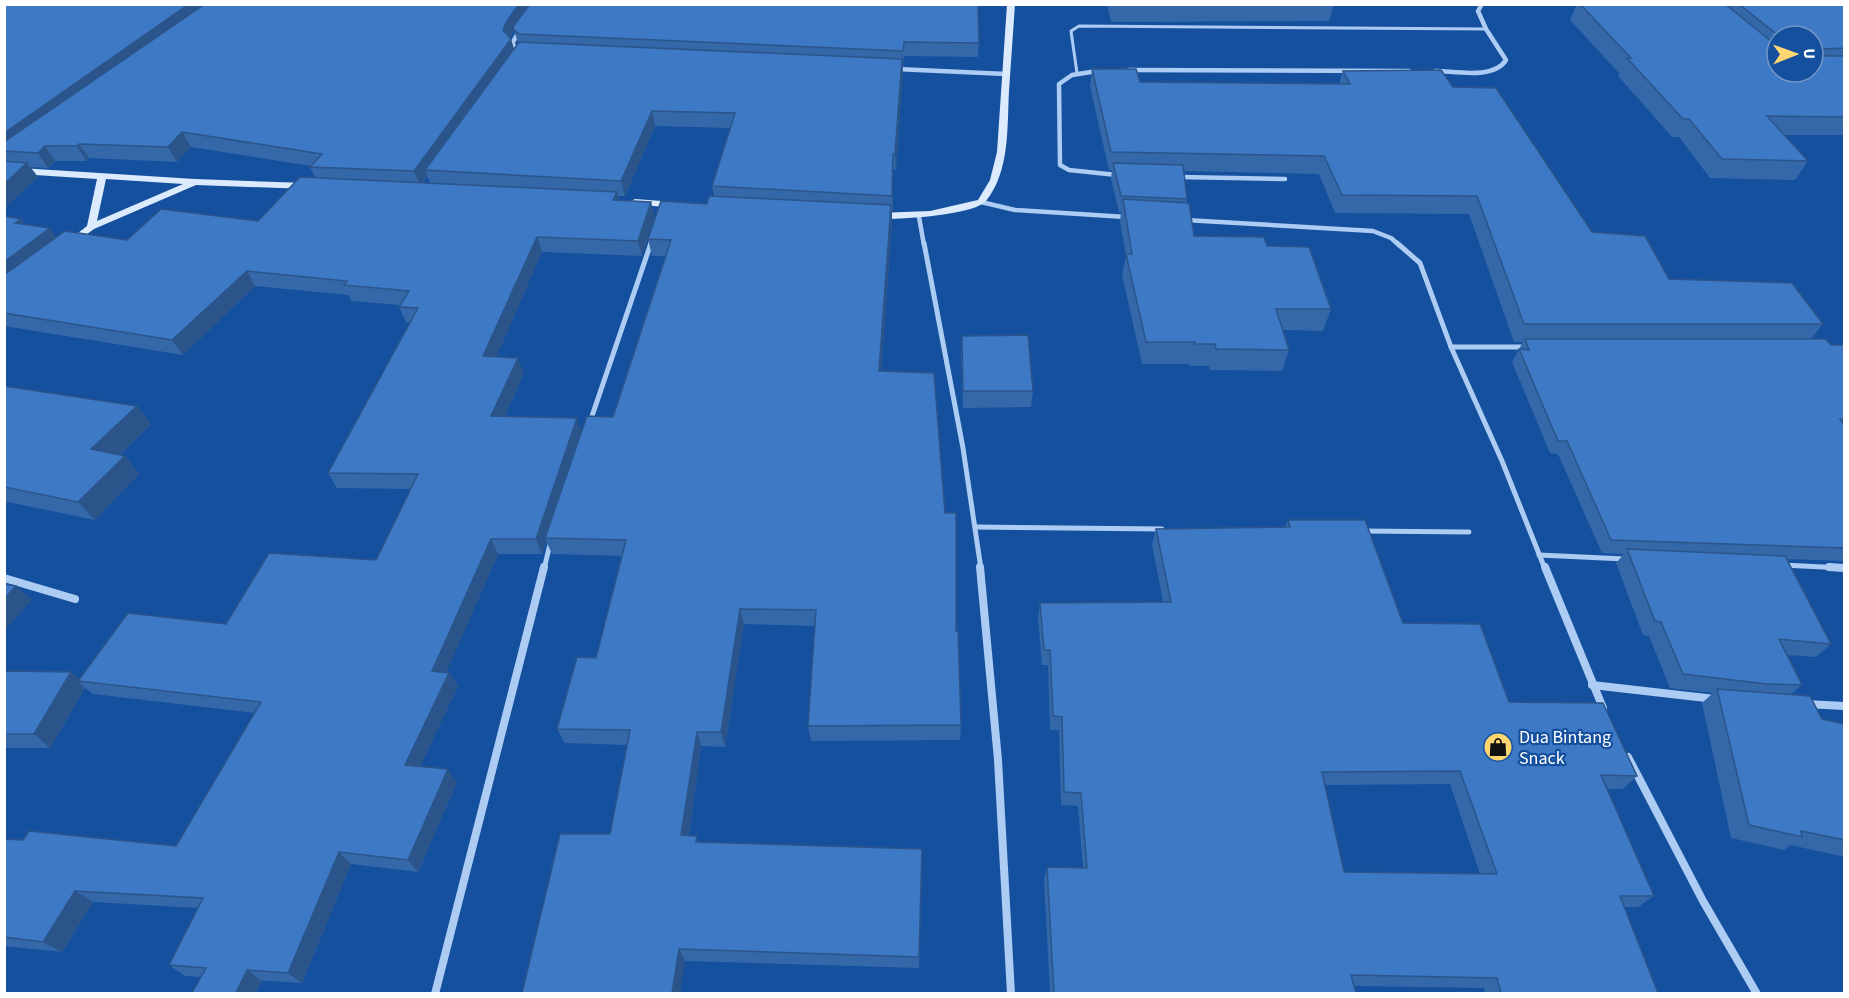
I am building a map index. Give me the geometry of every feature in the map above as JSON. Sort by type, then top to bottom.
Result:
[{"type":"street","points":[[981,202],[994,180],[1001,152],[1011,4]]},
{"type":"street","points":[[1430,71],[1486,72],[1503,65],[1506,60],[1504,54],[1486,28],[1478,10],[1482,4]]},
{"type":"street","points":[[515,61],[521,52],[512,44],[527,20]]},
{"type":"street","points":[[887,68],[1006,74]]},
{"type":"street","points":[[1106,70],[1077,73],[1066,77],[1059,84],[1060,165],[1069,170],[1092,174],[1126,175]]},
{"type":"street","points":[[1117,70],[1419,71]]},
{"type":"street","points":[[4,170],[195,182],[311,186]]},
{"type":"street","points":[[91,227],[102,176]]},
{"type":"street","points":[[1171,176],[1285,179]]},
{"type":"street","points":[[65,247],[91,227],[195,182]]},
{"type":"street","points":[[630,202],[687,206]]},
{"type":"street","points":[[867,216],[919,217],[945,213],[981,202],[1015,210],[1134,217]]},
{"type":"street","points":[[661,215],[664,204]]},
{"type":"street","points":[[919,217],[965,456],[976,527],[990,660],[1011,993]]},
{"type":"street","points":[[1182,220],[1373,231],[1391,238],[1420,263],[1451,347],[1502,460],[1592,685],[1608,716]]},
{"type":"street","points":[[587,430],[653,235]]},
{"type":"street","points":[[1451,347],[1535,347]]},
{"type":"street","points":[[976,527],[1175,529]]},
{"type":"street","points":[[1352,531],[1469,532]]},
{"type":"street","points":[[435,993],[554,532]]},
{"type":"street","points":[[1539,555],[1633,559]]},
{"type":"street","points":[[1774,565],[1845,568]]},
{"type":"street","points":[[4,578],[75,599]]},
{"type":"street","points":[[1592,685],[1726,701]]},
{"type":"street","points":[[1798,705],[1845,706]]},
{"type":"street","points":[[1623,747],[1703,901],[1757,993]]},
{"type":"lane","points":[[1077,73],[1071,31],[1079,26],[1486,28]]},
{"type":"building","points":[[4,4],[189,4],[4,133]]},
{"type":"building","points":[[205,4],[519,4],[503,30],[511,39],[414,171],[310,167],[322,154],[182,132],[168,147],[79,144],[77,146],[45,146],[38,153],[4,151],[4,142]]},
{"type":"building","points":[[530,4],[978,4],[979,43],[904,42],[903,51],[519,34],[513,29]]},
{"type":"building","points":[[1580,4],[1725,4],[1765,36],[1765,84],[1825,84],[1825,56],[1845,56],[1845,117],[1767,116],[1808,161],[1722,159],[1689,119],[1683,119],[1627,58],[1631,58]]},
{"type":"building","points":[[1739,4],[1845,4],[1845,48],[1825,49],[1825,24],[1765,25]]},
{"type":"building","points":[[519,42],[902,59],[895,154],[893,154],[892,196],[712,186],[735,113],[652,111],[621,181],[425,170]]},
{"type":"building","points":[[1092,69],[1136,69],[1140,82],[1350,84],[1343,71],[1441,70],[1453,87],[1496,88],[1592,232],[1645,236],[1669,279],[1792,283],[1823,324],[1524,324],[1477,196],[1342,195],[1324,156],[1111,152]]},
{"type":"building","points":[[4,161],[27,163],[4,184]]},
{"type":"building","points":[[1113,163],[1183,165],[1187,199],[1121,196]]},
{"type":"building","points":[[300,177],[617,192],[613,200],[651,202],[638,241],[537,237],[483,356],[518,358],[491,416],[577,418],[536,539],[491,539],[432,671],[449,673],[405,765],[448,769],[408,860],[339,852],[288,973],[247,970],[236,993],[192,993],[206,968],[169,965],[203,898],[75,891],[43,942],[4,937],[4,839],[23,840],[29,831],[176,846],[261,702],[78,681],[128,613],[226,624],[269,553],[376,560],[418,474],[328,473],[418,308],[399,307],[409,291],[344,285],[347,281],[247,271],[172,340],[4,313],[4,275],[65,231],[127,240],[161,209],[258,221]]},
{"type":"building","points":[[709,196],[891,205],[879,371],[934,373],[945,513],[956,513],[956,631],[958,631],[961,725],[808,726],[816,610],[740,609],[721,732],[697,732],[681,835],[697,836],[696,842],[922,849],[919,957],[679,949],[672,993],[522,993],[560,834],[610,834],[630,730],[557,729],[577,657],[596,658],[626,540],[545,538],[587,416],[613,417],[671,240],[648,239],[661,201],[707,204]]},
{"type":"building","points":[[1123,199],[1189,203],[1194,236],[1264,237],[1267,246],[1309,247],[1331,309],[1276,309],[1289,350],[1216,349],[1215,344],[1195,344],[1195,342],[1146,342],[1126,254],[1132,254]]},
{"type":"building","points":[[4,216],[21,219],[15,223],[50,228],[4,262]]},
{"type":"building","points":[[1028,335],[1033,391],[963,391],[962,336]]},
{"type":"building","points":[[1525,339],[1826,339],[1831,345],[1845,345],[1845,419],[1840,419],[1845,426],[1845,548],[1611,540],[1567,441],[1558,441],[1519,349],[1529,350]]},
{"type":"building","points":[[4,386],[137,406],[91,449],[125,456],[78,502],[4,487]]},
{"type":"building","points":[[1288,520],[1365,520],[1403,623],[1480,624],[1509,702],[1603,703],[1637,776],[1601,775],[1654,896],[1620,896],[1658,993],[1501,993],[1497,978],[1351,975],[1356,993],[1054,993],[1047,867],[1087,868],[1081,793],[1064,792],[1062,717],[1053,716],[1050,650],[1044,650],[1040,603],[1171,602],[1156,529],[1290,527]],"holes":[[[1460,771],[1497,874],[1344,872],[1322,772]]]},
{"type":"building","points":[[1627,549],[1785,556],[1831,644],[1779,639],[1802,685],[1767,684],[1683,674],[1661,622],[1655,621]]},
{"type":"building","points":[[4,584],[16,586],[4,599]]},
{"type":"building","points":[[4,671],[71,672],[34,734],[4,734]]},
{"type":"building","points":[[1717,689],[1810,696],[1822,719],[1845,724],[1845,840],[1801,831],[1802,837],[1749,825]]},
{"type":"place","name":"Dua Bintang Snack","points":[[1498,747]]}]
